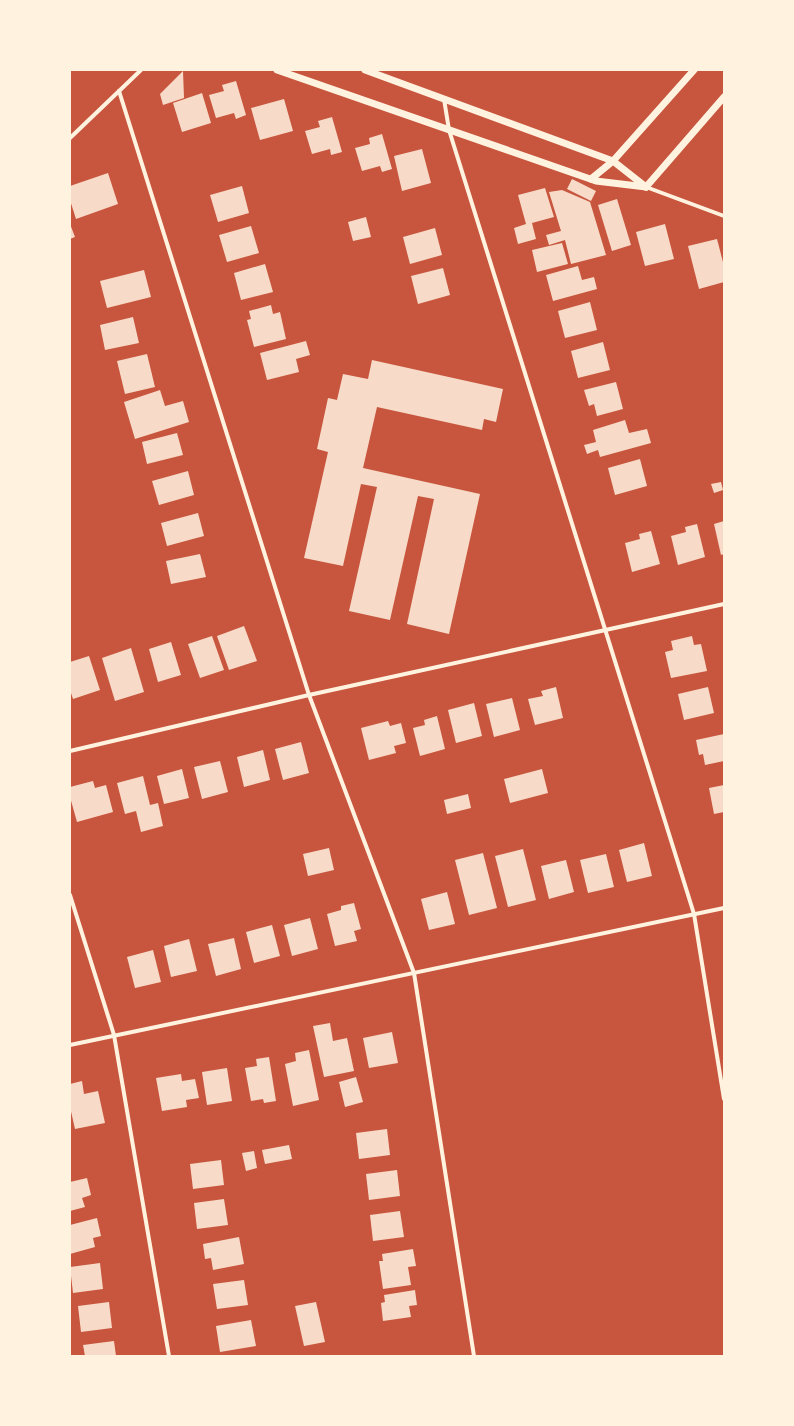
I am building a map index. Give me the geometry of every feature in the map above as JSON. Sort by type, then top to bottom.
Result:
[{"type":"street","points":[[70,138],[141,70]]},
{"type":"street","points":[[277,70],[591,179],[646,187],[724,216]]},
{"type":"street","points":[[365,70],[613,161],[646,187]]},
{"type":"street","points":[[591,179],[613,161],[694,70]]},
{"type":"street","points":[[119,91],[309,695],[414,973],[474,1356]]},
{"type":"street","points":[[646,187],[724,97]]},
{"type":"street","points":[[444,99],[450,130],[604,630],[694,914],[724,1099]]},
{"type":"street","points":[[70,751],[309,695],[724,604]]},
{"type":"street","points":[[70,895],[114,1035],[169,1356]]},
{"type":"street","points":[[70,1045],[724,908]]},
{"type":"building","points":[[183,71],[184,98],[163,105],[160,94]]},
{"type":"building","points":[[236,81],[246,115],[236,119],[234,113],[216,118],[209,95],[224,91],[222,85]]},
{"type":"building","points":[[202,93],[211,123],[182,132],[173,103]]},
{"type":"building","points":[[284,99],[293,131],[260,140],[251,108]]},
{"type":"building","points":[[332,117],[342,152],[331,155],[330,149],[312,154],[305,131],[320,127],[318,121]]},
{"type":"building","points":[[382,134],[392,169],[382,172],[380,166],[362,171],[355,148],[370,144],[369,138]]},
{"type":"building","points":[[422,149],[431,183],[402,191],[394,156]]},
{"type":"building","points":[[108,173],[118,204],[76,219],[70,200],[70,186]]},
{"type":"building","points":[[572,179],[596,191],[591,201],[567,189]]},
{"type":"building","points":[[242,186],[249,213],[218,222],[210,195]]},
{"type":"building","points":[[545,188],[554,217],[532,223],[536,239],[518,244],[514,228],[526,224],[518,195]]},
{"type":"building","points":[[562,190],[590,202],[606,255],[571,264],[565,240],[549,245],[546,235],[561,231],[549,192]]},
{"type":"building","points":[[617,199],[631,245],[612,251],[598,205]]},
{"type":"building","points":[[366,217],[371,237],[353,241],[348,222]]},
{"type":"building","points":[[70,224],[75,237],[70,239]]},
{"type":"building","points":[[665,224],[674,259],[645,266],[636,232]]},
{"type":"building","points":[[251,226],[259,253],[227,262],[219,235]]},
{"type":"building","points":[[435,228],[442,255],[410,264],[403,237]]},
{"type":"building","points":[[717,239],[724,266],[724,282],[699,289],[688,246]]},
{"type":"building","points":[[562,243],[568,264],[537,272],[532,250]]},
{"type":"building","points":[[265,264],[273,292],[241,300],[234,273]]},
{"type":"building","points":[[578,266],[582,280],[594,277],[597,289],[553,301],[546,275]]},
{"type":"building","points":[[443,268],[450,295],[418,304],[411,276]]},
{"type":"building","points":[[144,270],[151,297],[107,308],[100,281]]},
{"type":"building","points":[[590,302],[597,330],[565,338],[558,311]]},
{"type":"building","points":[[271,305],[273,314],[280,312],[286,339],[254,347],[247,320],[251,319],[249,311]]},
{"type":"building","points":[[133,317],[139,343],[105,350],[100,325]]},
{"type":"building","points":[[306,341],[310,355],[296,359],[299,372],[267,380],[260,353]]},
{"type":"building","points":[[603,342],[610,370],[578,378],[571,351]]},
{"type":"building","points":[[147,354],[155,387],[125,394],[117,361]]},
{"type":"building","points":[[372,360],[503,389],[496,422],[484,419],[482,430],[377,407],[363,468],[480,494],[449,634],[407,624],[434,499],[418,496],[390,620],[349,611],[377,487],[361,484],[343,566],[304,558],[328,452],[317,449],[328,398],[337,400],[343,374],[368,379]]},
{"type":"building","points":[[616,382],[623,409],[597,416],[594,404],[589,406],[584,390]]},
{"type":"building","points":[[160,390],[165,406],[183,401],[189,422],[135,439],[124,402]]},
{"type":"building","points":[[625,420],[629,433],[647,429],[651,443],[600,457],[598,450],[587,454],[584,445],[596,442],[593,430]]},
{"type":"building","points":[[177,433],[183,455],[147,464],[142,442]]},
{"type":"building","points":[[640,459],[647,486],[615,495],[608,468]]},
{"type":"building","points":[[188,471],[194,495],[159,505],[152,481]]},
{"type":"building","points":[[721,482],[723,490],[714,493],[711,484]]},
{"type":"building","points":[[198,513],[204,536],[167,546],[161,523]]},
{"type":"building","points":[[724,521],[724,554],[721,555],[714,524]]},
{"type":"building","points":[[697,524],[705,557],[678,565],[671,536],[686,532],[685,527]]},
{"type":"building","points":[[651,531],[660,564],[632,572],[625,543],[640,539],[639,534]]},
{"type":"building","points":[[200,554],[206,577],[171,584],[166,561]]},
{"type":"building","points":[[244,626],[257,661],[229,670],[217,636]]},
{"type":"building","points":[[212,636],[224,670],[200,678],[188,644]]},
{"type":"building","points":[[692,636],[694,645],[701,644],[707,671],[671,678],[665,652],[673,650],[671,641]]},
{"type":"building","points":[[171,642],[181,675],[158,682],[149,649]]},
{"type":"building","points":[[131,648],[144,692],[115,701],[102,658]]},
{"type":"building","points":[[89,656],[100,690],[73,699],[70,690],[70,662]]},
{"type":"building","points":[[556,687],[563,718],[535,725],[528,699],[543,696],[541,691]]},
{"type":"building","points":[[708,687],[714,713],[684,720],[678,694]]},
{"type":"building","points":[[512,698],[520,730],[494,737],[486,704]]},
{"type":"building","points":[[474,703],[482,736],[456,743],[448,710]]},
{"type":"building","points":[[437,716],[445,749],[420,756],[413,728],[425,725],[424,720]]},
{"type":"building","points":[[388,721],[390,726],[401,723],[406,743],[394,746],[396,753],[369,760],[361,728]]},
{"type":"building","points":[[724,734],[724,761],[705,765],[703,754],[699,755],[696,740]]},
{"type":"building","points":[[301,742],[309,773],[283,780],[275,749]]},
{"type":"building","points":[[263,750],[270,780],[244,787],[237,757]]},
{"type":"building","points":[[220,761],[228,792],[202,799],[194,767]]},
{"type":"building","points":[[182,769],[189,798],[164,804],[157,776]]},
{"type":"building","points":[[542,769],[548,793],[510,803],[504,779]]},
{"type":"building","points":[[143,776],[150,805],[158,803],[163,826],[141,832],[136,811],[125,814],[117,783]]},
{"type":"building","points":[[93,781],[95,788],[106,785],[113,812],[77,822],[70,797],[70,787]]},
{"type":"building","points":[[724,785],[724,812],[714,814],[709,788]]},
{"type":"building","points":[[468,794],[471,808],[447,814],[444,800]]},
{"type":"building","points":[[644,843],[652,876],[627,882],[619,850]]},
{"type":"building","points":[[329,848],[334,870],[308,876],[303,854]]},
{"type":"building","points":[[523,849],[536,900],[508,907],[495,856]]},
{"type":"building","points":[[483,853],[497,908],[469,915],[455,860]]},
{"type":"building","points":[[606,854],[614,887],[588,893],[580,860]]},
{"type":"building","points":[[566,860],[574,892],[549,899],[541,866]]},
{"type":"building","points":[[447,892],[455,924],[429,930],[421,899]]},
{"type":"building","points":[[354,903],[361,929],[354,931],[357,941],[335,946],[327,914],[341,910],[341,906]]},
{"type":"building","points":[[310,918],[318,949],[292,956],[284,925]]},
{"type":"building","points":[[272,925],[280,956],[254,963],[246,932]]},
{"type":"building","points":[[234,938],[241,969],[216,976],[208,944]]},
{"type":"building","points":[[189,939],[197,971],[171,977],[164,946]]},
{"type":"building","points":[[153,950],[161,982],[135,988],[127,957]]},
{"type":"building","points":[[330,1023],[333,1041],[347,1038],[354,1071],[324,1077],[313,1026]]},
{"type":"building","points":[[392,1032],[398,1063],[369,1068],[363,1038]]},
{"type":"building","points":[[309,1050],[319,1100],[293,1106],[285,1064],[296,1061],[295,1053]]},
{"type":"building","points":[[269,1057],[276,1101],[264,1103],[263,1099],[251,1101],[245,1068],[257,1066],[256,1059]]},
{"type":"building","points":[[227,1068],[232,1101],[207,1105],[202,1072]]},
{"type":"building","points":[[181,1074],[182,1081],[195,1079],[199,1098],[186,1100],[187,1107],[162,1111],[156,1078]]},
{"type":"building","points":[[356,1077],[363,1102],[345,1107],[339,1082]]},
{"type":"building","points":[[82,1081],[84,1094],[98,1091],[105,1123],[75,1129],[70,1107],[70,1084]]},
{"type":"building","points":[[387,1129],[390,1155],[359,1159],[356,1133]]},
{"type":"building","points":[[289,1145],[292,1159],[265,1164],[262,1150]]},
{"type":"building","points":[[254,1151],[257,1168],[246,1171],[242,1153]]},
{"type":"building","points":[[221,1160],[224,1185],[193,1189],[190,1164]]},
{"type":"building","points":[[397,1170],[400,1196],[369,1200],[366,1174]]},
{"type":"building","points":[[87,1178],[91,1195],[82,1198],[85,1207],[70,1211],[70,1182]]},
{"type":"building","points":[[224,1199],[228,1225],[197,1229],[194,1203]]},
{"type":"building","points":[[400,1211],[404,1237],[373,1241],[370,1215]]},
{"type":"building","points":[[97,1218],[101,1236],[93,1238],[95,1247],[70,1254],[70,1225]]},
{"type":"building","points":[[239,1237],[244,1264],[213,1270],[211,1258],[205,1259],[203,1244]]},
{"type":"building","points":[[413,1249],[416,1266],[408,1267],[411,1285],[383,1289],[379,1261],[383,1261],[382,1254]]},
{"type":"building","points":[[100,1263],[103,1289],[73,1293],[70,1267]]},
{"type":"building","points":[[244,1280],[248,1305],[217,1309],[213,1284]]},
{"type":"building","points":[[415,1290],[417,1305],[409,1306],[411,1317],[383,1321],[381,1303],[385,1302],[384,1295]]},
{"type":"building","points":[[109,1302],[112,1328],[81,1332],[78,1306]]},
{"type":"building","points":[[316,1302],[325,1342],[304,1346],[295,1306]]},
{"type":"building","points":[[251,1320],[256,1346],[220,1352],[216,1326]]},
{"type":"building","points":[[114,1341],[116,1356],[85,1356],[83,1345]]}]
